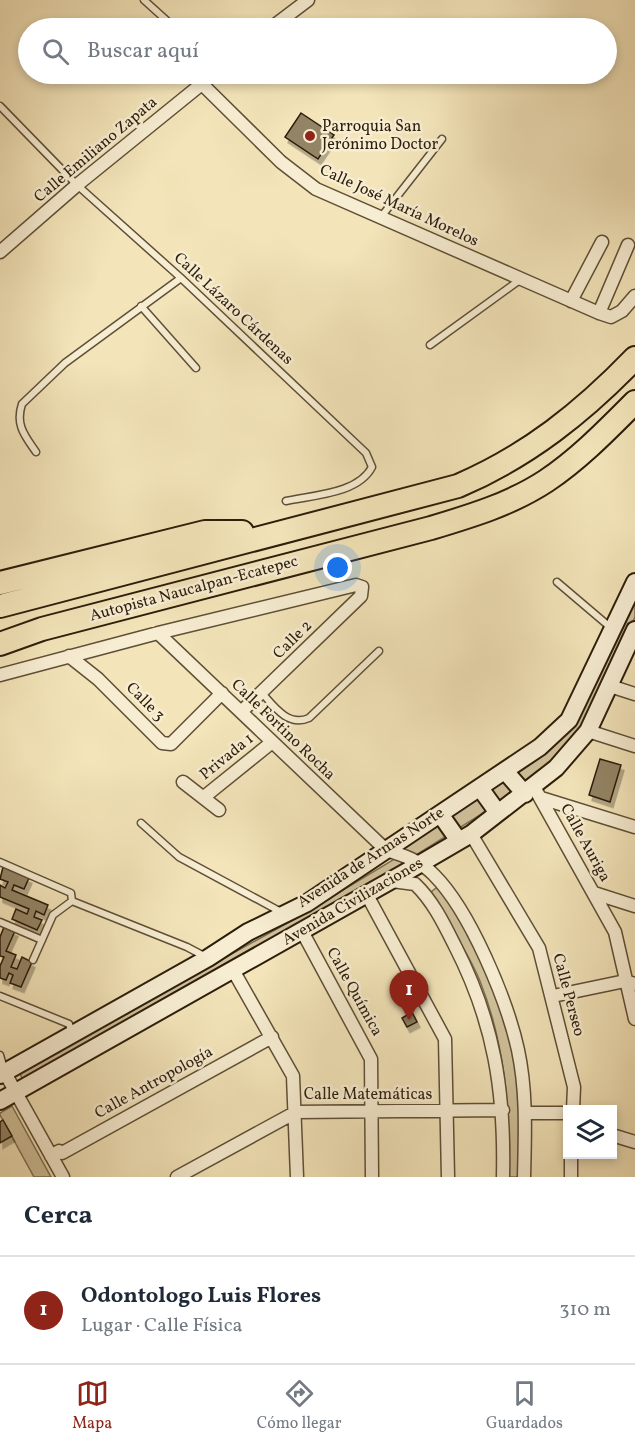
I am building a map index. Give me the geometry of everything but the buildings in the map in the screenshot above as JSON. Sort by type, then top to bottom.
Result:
[{"type":"highway","name":"Autopista Naucalpan-Ecatepec","points":[[0,606],[423,497],[478,478],[518,456],[556,431],[635,358]]},
{"type":"highway","name":"Autopista Naucalpan-Ecatepec","points":[[0,644],[42,629],[431,528],[486,511],[547,480],[607,432],[635,402]]},
{"type":"highway","name":"Autopista Naucalpan-Ecatepec","points":[[0,583],[205,532]]},
{"type":"highway","name":"Autopista Naucalpan-Ecatepec","points":[[0,591],[242,532]]},
{"type":"highway","name":"Autopista Naucalpan-Ecatepec","points":[[0,576],[168,534],[281,532]]},
{"type":"highway","name":"Autopista Naucalpan-Ecatepec","points":[[0,599],[214,544],[281,532]]},
{"type":"highway","name":"Autopista Naucalpan-Ecatepec","points":[[0,613],[262,544],[281,532]]},
{"type":"main road","name":"Avenida de Armas Norte","points":[[3,1074],[340,883],[540,747],[569,720],[635,582]]},
{"type":"main road","name":"Avenida Civilizaciones","points":[[0,1101],[303,933],[465,837],[498,813],[533,793],[588,731],[634,636]]},
{"type":"main road","points":[[559,729],[576,747]]},
{"type":"main road","points":[[504,771],[533,793]]},
{"type":"main road","points":[[480,788],[498,813]]},
{"type":"main road","points":[[440,814],[465,837]]},
{"type":"street","points":[[284,18],[308,0]]},
{"type":"street","name":"Calle Emiliano Zapata","points":[[0,252],[77,185],[202,84]]},
{"type":"street","name":"Calle José María Morelos","points":[[202,84],[281,162],[316,189],[605,315]]},
{"type":"street","points":[[571,301],[602,242]]},
{"type":"street","points":[[605,315],[628,245]]},
{"type":"street","points":[[605,315],[622,311],[635,296]]},
{"type":"street","name":"Calle 2","points":[[158,633],[356,585],[362,587],[361,596],[241,712]]},
{"type":"street","points":[[0,675],[158,633]]},
{"type":"street","name":"Calle Fortino Rocha","points":[[158,633],[386,850]]},
{"type":"street","name":"Calle 3","points":[[69,656],[98,679],[162,743],[171,744],[222,693]]},
{"type":"street","points":[[610,686],[635,694]]},
{"type":"street","points":[[588,731],[635,746]]},
{"type":"street","name":"Privada 1","points":[[204,797],[271,743]]},
{"type":"street","name":"Privada 1","points":[[183,782],[219,810]]},
{"type":"street","points":[[533,793],[635,827]]},
{"type":"street","name":"Calle Auriga","points":[[533,793],[594,893],[615,933],[630,982],[635,1019]]},
{"type":"street","name":"Calle Perseo","points":[[465,837],[539,948],[553,996],[574,1087],[573,1105]]},
{"type":"street","points":[[386,850],[405,855],[435,875],[487,959],[517,1049],[526,1113],[524,1177]]},
{"type":"street","points":[[391,881],[410,882],[422,890],[446,928],[473,981],[497,1063],[503,1110],[503,1177]]},
{"type":"street","points":[[594,893],[635,906]]},
{"type":"street","points":[[367,895],[444,1034],[447,1044],[448,1177]]},
{"type":"street","name":"Calle Química","points":[[303,933],[369,1054],[372,1177]]},
{"type":"street","points":[[233,970],[293,1076],[297,1177]]},
{"type":"street","points":[[553,996],[630,982]]},
{"type":"street","name":"Calle Antropología","points":[[51,1156],[59,1151],[62,1153],[272,1037]]},
{"type":"street","points":[[3,1074],[16,1092],[63,1177]]},
{"type":"street","name":"Calle Matemáticas","points":[[177,1177],[296,1112],[503,1110]]},
{"type":"street","points":[[526,1113],[563,1113]]},
{"type":"street","points":[[617,1137],[635,1142]]},
{"type":"street","points":[[571,1177],[572,1159]]},
{"type":"lane","points":[[144,0],[164,18]]},
{"type":"lane","name":"Calle Lázaro Cárdenas","points":[[0,106],[77,185],[181,278],[366,453],[372,467],[367,478],[343,489],[286,501]]},
{"type":"lane","points":[[380,218],[442,139]]},
{"type":"lane","points":[[36,452],[21,431],[19,412],[22,404],[65,363],[181,278]]},
{"type":"lane","points":[[430,345],[521,279]]},
{"type":"lane","points":[[141,306],[196,368]]},
{"type":"lane","points":[[557,582],[613,630]]},
{"type":"lane","points":[[262,693],[291,721],[300,722],[309,718],[379,651]]},
{"type":"lane","points":[[141,823],[179,857],[284,914]]},
{"type":"lane","points":[[0,862],[71,893],[72,901]]},
{"type":"lane","points":[[33,960],[53,915],[72,901]]},
{"type":"lane","points":[[72,901],[188,947],[208,958]]},
{"type":"lane","points":[[0,922],[42,940]]},
{"type":"lane","points":[[0,996],[69,1024],[73,1034]]},
{"type":"lane","points":[[0,1055],[3,1074]]},
{"type":"shaded area","points":[[635,591],[635,617],[583,730],[556,760],[504,800],[365,887],[24,1082],[20,1074],[43,1059],[300,916],[393,860],[418,834],[545,749]]},
{"type":"shaded area","points":[[436,888],[440,889],[469,936],[503,1013],[520,1094],[520,1177],[508,1177],[505,1078],[489,1005],[469,958],[431,892]]},
{"type":"shaded area","points":[[12,1106],[51,1177],[34,1177],[0,1115]]},
{"type":"place","name":"Parroquia San Jerónimo Doctor","points":[[310,136]]},
{"type":"place","name":"Odontologo Luis Flores","points":[[409,1020]]}]
